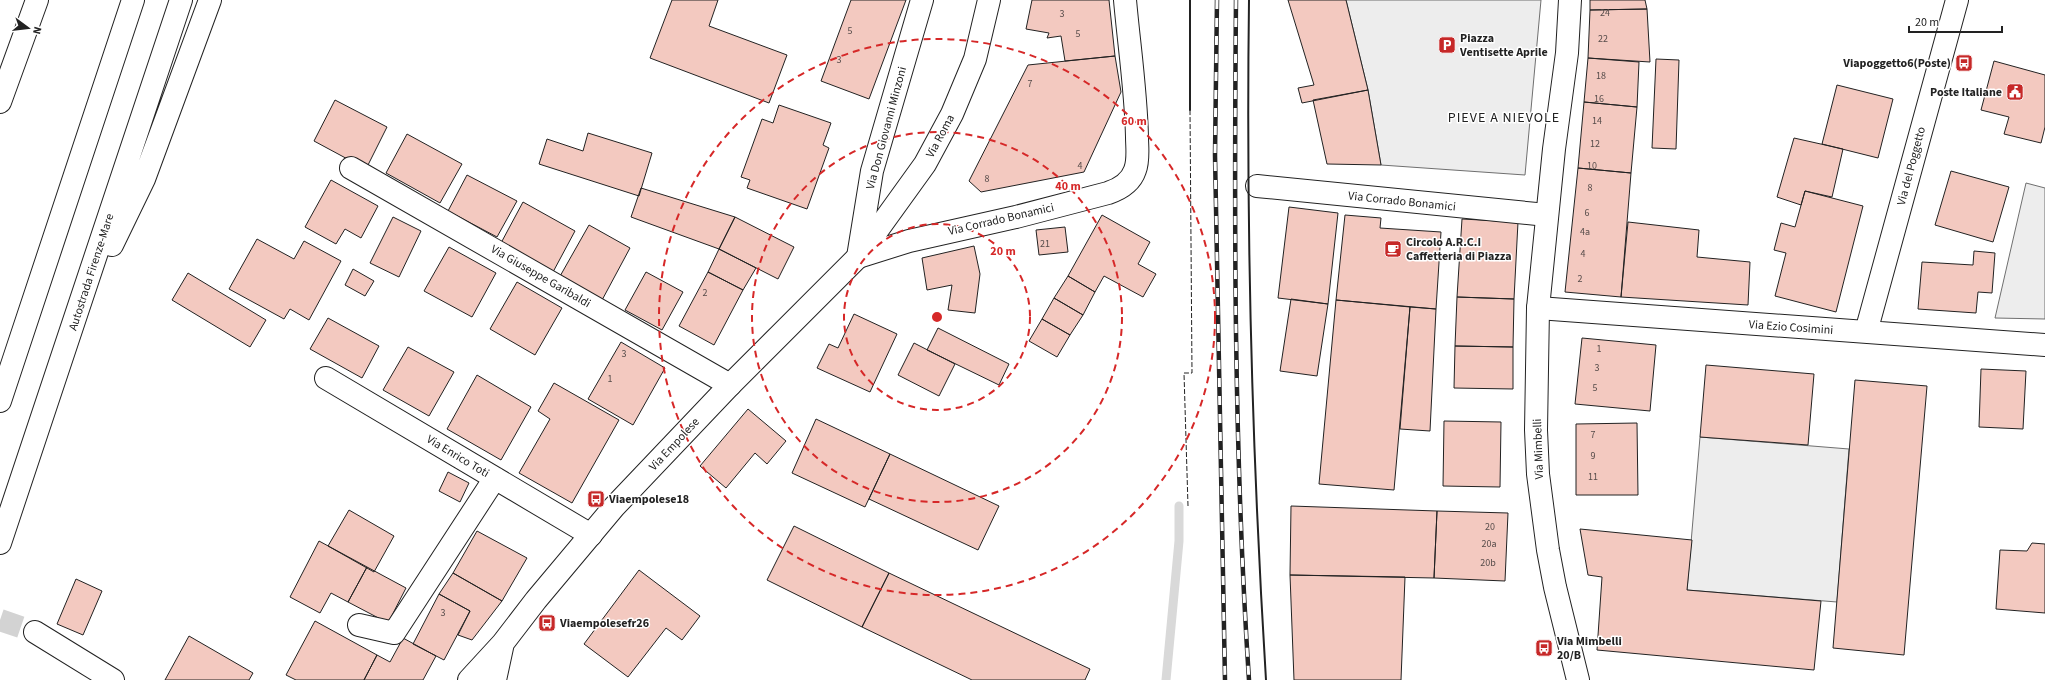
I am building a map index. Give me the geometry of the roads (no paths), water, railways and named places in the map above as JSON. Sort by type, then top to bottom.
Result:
[{"type":"main road","points":[[0,102],[37,0]]},
{"type":"main road","points":[[0,401],[133,0]]},
{"type":"main road","name":"Autostrada Firenze-Mare","points":[[0,543],[74,324],[180,0]]},
{"type":"main road","points":[[74,324],[144,179],[210,0]]},
{"type":"main road","name":"Via Don Giovanni Minzoni","points":[[858,257],[872,170],[922,0]]},
{"type":"main road","name":"Via Roma","points":[[858,257],[925,164],[952,114],[975,59],[989,0]]},
{"type":"main road","name":"Via Corrado Bonamici","points":[[858,257],[909,241],[1016,217],[1108,193],[1118,189],[1129,181],[1138,160],[1137,123],[1125,0]]},
{"type":"main road","name":"Via Mimbelli","points":[[1570,0],[1567,53],[1554,149],[1538,308],[1536,430],[1542,508],[1555,587],[1578,680]]},
{"type":"main road","name":"Via del Poggetto","points":[[1866,332],[1957,0]]},
{"type":"main road","name":"Via Giuseppe Garibaldi","points":[[351,168],[730,385]]},
{"type":"main road","name":"Via Corrado Bonamici","points":[[1257,186],[1547,215]]},
{"type":"main road","name":"Via Empolese","points":[[468,680],[503,643],[536,600],[614,508],[730,385],[858,257]]},
{"type":"main road","name":"Via Ezio Cosimini","points":[[1538,308],[2045,345]]},
{"type":"main road","name":"Via Enrico Toti","points":[[326,378],[592,535]]},
{"type":"main road","points":[[359,625],[394,633],[495,478]]},
{"type":"main road","points":[[35,632],[113,680]]},
{"type":"main road","name":"Via Empolese","points":[[495,680],[503,643]]},
{"type":"waterway","points":[[1166,680],[1179,541],[1179,506]]},
{"type":"tunnel","points":[[0,620],[35,632]]},
{"type":"railway","points":[[1217,0],[1215,155],[1225,680]]},
{"type":"railway","points":[[1236,0],[1236,340],[1240,510],[1249,680]]},
{"type":"place","name":"Piazza Ventisette Aprile","points":[[1447,45]]},
{"type":"place","name":"Viapoggetto6(Poste)","points":[[1964,63]]},
{"type":"place","name":"Poste Italiane","points":[[2015,92]]},
{"type":"place","name":"Circolo A.R.C.I Caffetteria di Piazza","points":[[1393,249]]},
{"type":"place","name":"Viaempolese18","points":[[596,499]]},
{"type":"place","name":"Viaempolesefr26","points":[[547,623]]},
{"type":"place","name":"Via Mimbelli 20/B","points":[[1544,648]]},
{"type":"district","name":"PIEVE A NIEVOLE","points":[[1504,117]]}]
